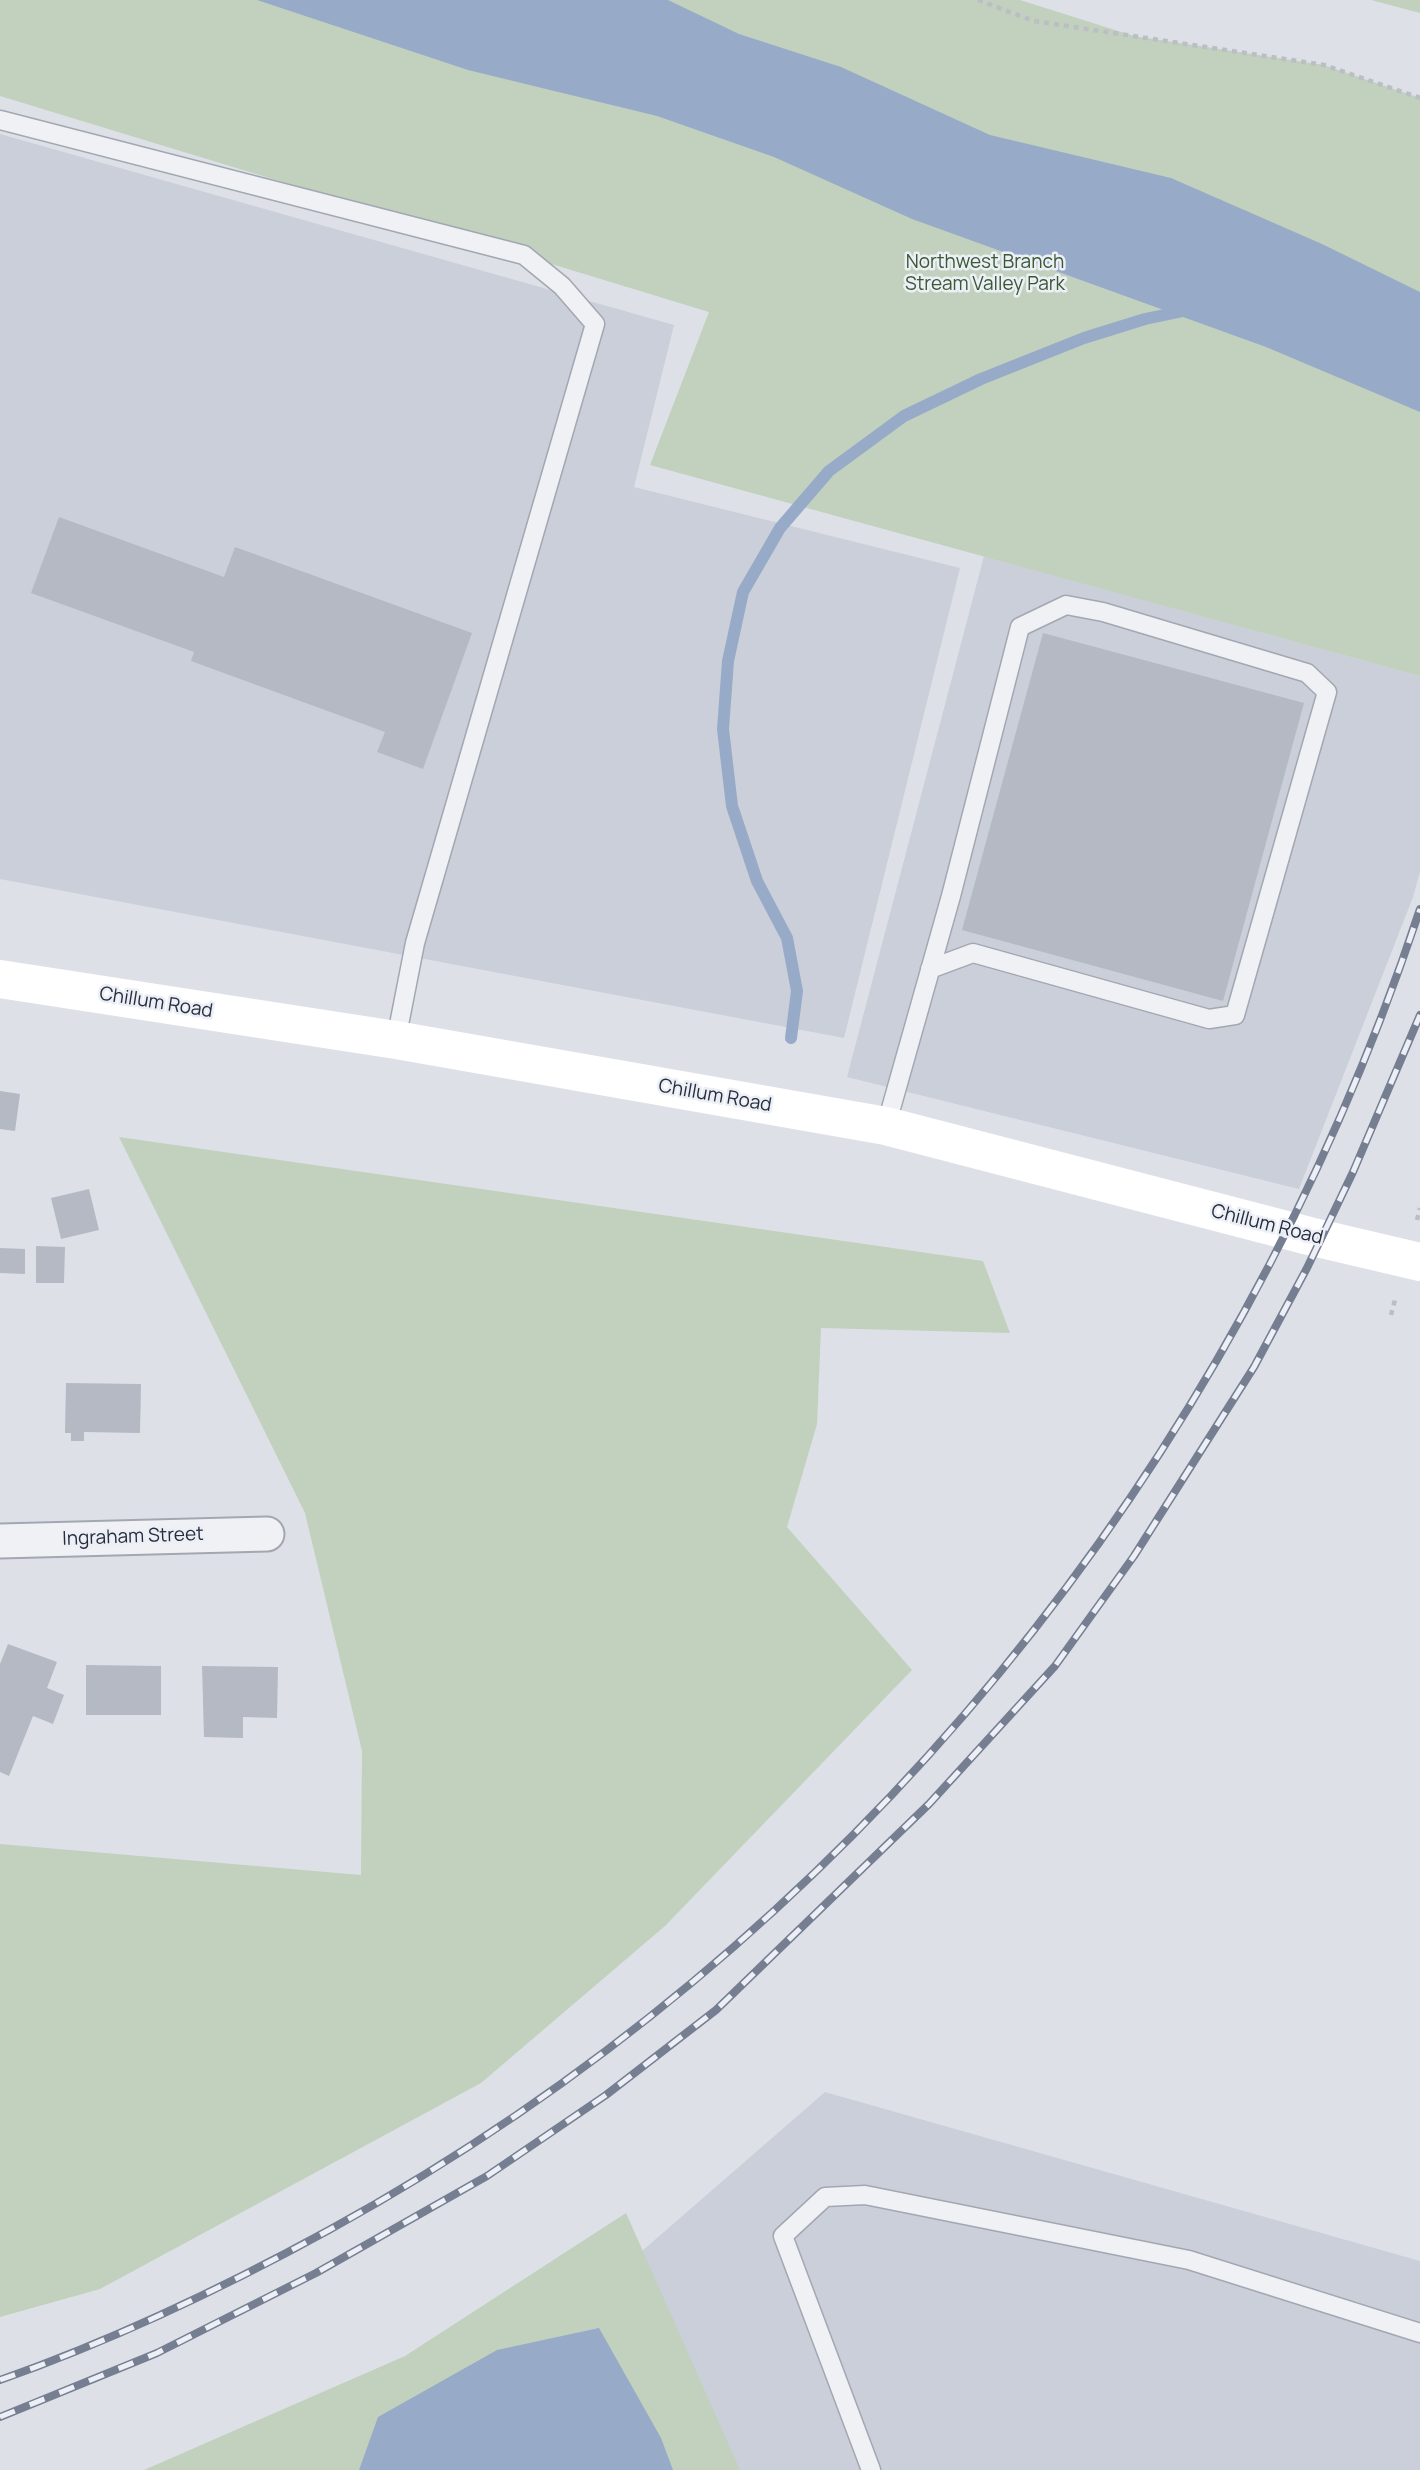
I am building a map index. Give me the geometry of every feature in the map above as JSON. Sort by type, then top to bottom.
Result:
[{"type":"main road","name":"Chillum Road","points":[[0,979],[396,1040],[886,1126],[1308,1236],[1420,1262]]},
{"type":"street","name":"Ingraham Street","points":[[0,1541],[267,1534]]},
{"type":"lane","points":[[0,120],[524,255],[562,286],[595,324],[415,943],[396,1040]]},
{"type":"lane","points":[[886,1126],[1020,627],[1066,604],[1103,612],[1307,673],[1327,692],[1235,1015],[1209,1019],[973,953],[930,969]]},
{"type":"lane","points":[[871,2470],[783,2236],[825,2197],[865,2195],[1189,2260],[1420,2333]]},
{"type":"path","points":[[978,0],[1034,21],[1324,65],[1420,98]]},
{"type":"shaded area","points":[[0,134],[674,325],[634,487],[960,568],[844,1038],[0,879]]},
{"type":"shaded area","points":[[984,556],[1420,676],[1420,872],[1413,897],[1299,1189],[847,1077]]},
{"type":"shaded area","points":[[825,2092],[1420,2261],[1420,2470],[737,2470],[642,2251]]},
{"type":"green space","name":"Northwest Branch Stream Valley Park","points":[[0,0],[1020,0],[1134,36],[1324,65],[1420,98],[1420,676],[650,465],[709,312],[0,96]]},
{"type":"green space","points":[[1371,0],[1420,0],[1420,13]]},
{"type":"green space","points":[[119,1137],[983,1261],[1010,1333],[821,1328],[817,1424],[787,1527],[912,1670],[665,1926],[481,2083],[100,2289],[0,2317],[0,1844],[361,1875],[362,1751],[305,1513]]},
{"type":"green space","points":[[626,2213],[740,2470],[144,2470],[405,2356]]},
{"type":"water","points":[[257,0],[668,0],[739,34],[841,67],[990,135],[1171,178],[1322,244],[1420,292],[1420,412],[1266,347],[912,219],[774,157],[657,116],[468,70]]},
{"type":"water","points":[[599,2328],[661,2438],[673,2470],[359,2470],[378,2417],[497,2350]]},
{"type":"building","points":[[59,517],[224,577],[235,547],[472,633],[423,769],[377,752],[385,732],[191,661],[194,652],[31,593]]},
{"type":"building","points":[[1043,633],[1304,703],[1223,1001],[962,930]]},
{"type":"building","points":[[0,1091],[20,1094],[15,1131],[0,1129]]},
{"type":"building","points":[[89,1189],[99,1230],[61,1239],[51,1198]]},
{"type":"building","points":[[36,1246],[65,1247],[64,1283],[36,1283]]},
{"type":"building","points":[[0,1248],[25,1249],[25,1274],[0,1273]]},
{"type":"building","points":[[66,1383],[141,1384],[140,1433],[84,1432],[84,1441],[71,1441],[71,1433],[65,1433]]},
{"type":"building","points":[[8,1644],[57,1662],[47,1688],[64,1695],[53,1724],[33,1716],[9,1776],[0,1772],[0,1664]]},
{"type":"building","points":[[86,1665],[161,1666],[161,1715],[86,1715]]},
{"type":"building","points":[[202,1666],[278,1667],[277,1718],[243,1717],[243,1738],[204,1737]]},
{"type":"waterway","points":[[791,1038],[797,991],[787,938],[757,881],[732,806],[723,729],[728,661],[743,592],[780,528],[829,471],[904,416],[981,379],[1084,338],[1145,319],[1188,310]]},
{"type":"railway","points":[[0,2380],[85,2348],[168,2312],[249,2272],[329,2230],[517,2114],[692,1982],[853,1835],[999,1673],[1130,1498],[1244,1312],[1341,1115],[1420,909]]},
{"type":"railway","points":[[0,2417],[157,2353],[316,2273],[487,2176],[606,2095],[716,2010],[929,1804],[1055,1666],[1134,1556],[1254,1367],[1307,1268],[1353,1172],[1420,1015]]}]
